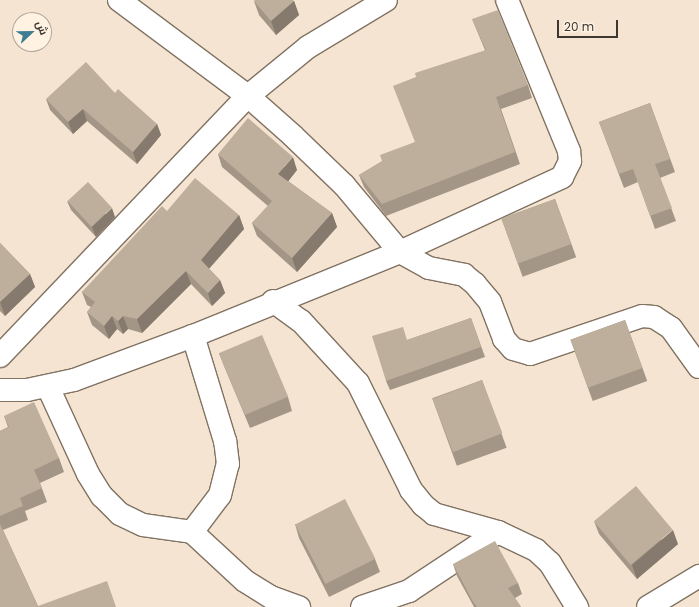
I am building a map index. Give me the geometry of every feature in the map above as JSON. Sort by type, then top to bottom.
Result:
[{"type":"street","points":[[119,0],[248,96],[344,185],[400,252],[429,268],[464,275],[475,284],[490,302],[504,339],[513,349],[530,354],[642,316],[654,316],[671,328],[699,367]]},
{"type":"street","points":[[0,356],[248,96],[308,47],[386,0]]},
{"type":"street","points":[[0,390],[48,387],[193,336],[273,301],[400,252],[546,186],[568,168],[569,150],[507,0]]},
{"type":"street","points":[[273,301],[301,321],[358,383],[411,490],[424,505],[434,514],[498,532],[536,550],[550,563],[577,607]]},
{"type":"street","points":[[192,532],[220,495],[228,464],[225,441],[193,336]]},
{"type":"street","points":[[48,387],[102,496],[120,514],[143,525],[192,532],[245,581],[272,597],[299,607]]},
{"type":"street","points":[[362,607],[409,591],[498,532]]},
{"type":"street","points":[[648,607],[699,576]]},
{"type":"building","points":[[254,1],[294,1],[271,21]]},
{"type":"building","points":[[498,10],[528,85],[496,97],[515,152],[382,204],[359,175],[382,161],[380,155],[415,142],[393,86],[416,77],[415,73],[486,50],[472,19]]},
{"type":"building","points":[[86,62],[115,93],[118,89],[157,124],[133,152],[83,109],[68,122],[46,99]]},
{"type":"building","points":[[650,103],[670,159],[655,164],[672,208],[650,216],[633,169],[619,174],[599,122]]},
{"type":"building","points":[[248,118],[293,157],[278,174],[332,213],[292,258],[252,223],[272,201],[218,154]]},
{"type":"building","points":[[195,178],[239,215],[201,260],[220,280],[208,293],[186,271],[137,319],[123,316],[118,321],[112,316],[104,326],[87,312],[95,302],[82,292],[162,206],[167,211]]},
{"type":"building","points":[[88,182],[112,208],[91,227],[68,201]]},
{"type":"building","points":[[555,199],[571,244],[518,264],[501,218]]},
{"type":"building","points":[[0,243],[30,274],[0,302]]},
{"type":"building","points":[[471,318],[481,347],[386,381],[372,336],[403,327],[407,340]]},
{"type":"building","points":[[625,320],[642,368],[588,388],[570,340]]},
{"type":"building","points":[[262,335],[288,397],[245,415],[219,353]]},
{"type":"building","points":[[482,380],[502,433],[453,452],[433,399]]},
{"type":"building","points":[[34,402],[59,458],[34,470],[42,488],[20,498],[23,506],[0,516],[0,431],[9,427],[4,416]]},
{"type":"building","points":[[636,486],[673,530],[631,565],[594,521]]},
{"type":"building","points":[[345,499],[375,559],[326,584],[295,524]]},
{"type":"building","points":[[0,524],[38,606],[107,581],[116,607],[0,607]]},
{"type":"building","points":[[495,541],[518,583],[508,588],[521,607],[477,607],[453,564]]}]
